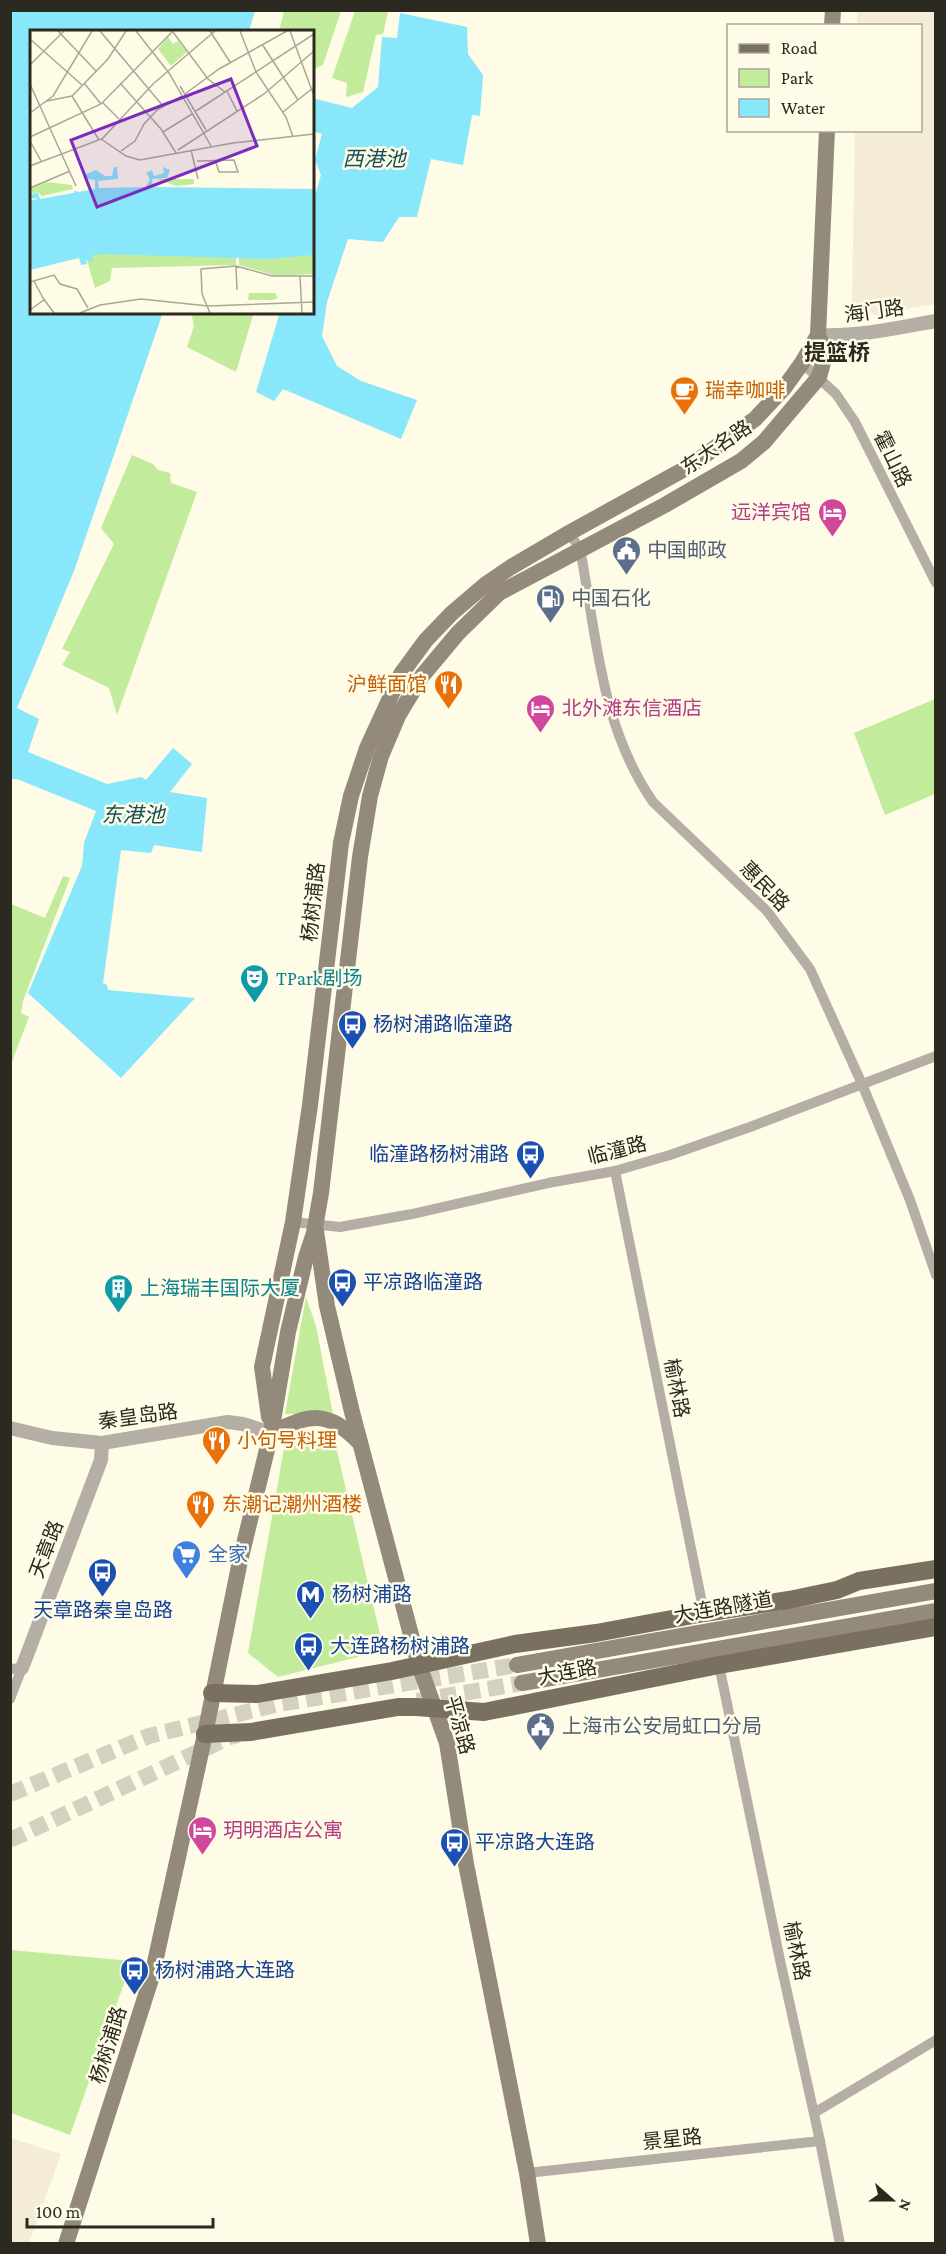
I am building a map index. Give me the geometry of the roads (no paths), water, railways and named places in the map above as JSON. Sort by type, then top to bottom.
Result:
[{"type":"main road","name":"东大名路","points":[[580,549],[665,506],[741,461],[764,442],[819,377],[824,359],[824,350],[818,335],[827,132]]},
{"type":"main road","name":"东大名路","points":[[569,533],[690,466],[755,419],[784,388],[818,335]]},
{"type":"main road","name":"杨树浦路","points":[[271,1433],[262,1367],[293,1222],[310,1105],[341,843],[351,796],[367,748],[401,674],[426,639],[486,584],[569,533]]},
{"type":"main road","name":"杨树浦路","points":[[66,2244],[152,1976],[212,1693],[271,1433],[288,1332],[321,1193],[362,847],[370,796],[385,746],[398,716],[422,676],[458,633],[499,593],[580,549]]},
{"type":"main road","name":"平凉路","points":[[315,1224],[327,1306],[361,1443],[419,1665],[447,1743],[466,1864],[527,2173],[538,2244]]},
{"type":"main road","points":[[271,1433],[297,1420],[317,1417],[346,1429],[361,1443]]},
{"type":"main road","name":"大连路","points":[[212,1693],[257,1694],[419,1665],[515,1644],[596,1633],[789,1600],[837,1590],[859,1581],[936,1569]]},
{"type":"main road","name":"大连路隧道","points":[[517,1665],[936,1591]]},
{"type":"main road","name":"大连路隧道","points":[[522,1683],[936,1611]]},
{"type":"main road","name":"大连路","points":[[205,1734],[250,1732],[398,1707],[435,1707],[484,1712],[719,1665],[936,1627]]},
{"type":"street","name":"海门路","points":[[818,335],[842,336],[936,321]]},
{"type":"street","name":"霍山路","points":[[802,363],[836,394],[855,422],[936,583]]},
{"type":"street","name":"惠民路","points":[[569,533],[580,549],[603,685],[616,729],[638,780],[653,802],[767,911],[810,969],[862,1084],[910,1200],[936,1275]]},
{"type":"street","name":"临潼路","points":[[293,1222],[340,1227],[360,1224],[548,1183],[615,1171],[740,1131],[936,1056]]},
{"type":"street","name":"榆林路","points":[[615,1171],[704,1613]]},
{"type":"street","name":"秦皇岛路","points":[[10,1428],[52,1438],[102,1443],[228,1422],[271,1433]]},
{"type":"street","name":"天章路","points":[[16,1669],[101,1460],[102,1443]]},
{"type":"street","name":"榆林路","points":[[719,1665],[840,2244]]},
{"type":"street","points":[[10,1699],[16,1669]]},
{"type":"street","points":[[814,2113],[936,2040]]},
{"type":"street","name":"景星路","points":[[527,2173],[820,2141]]},
{"type":"water","name":"东港池","points":[[10,11],[255,11],[249,30],[30,30],[30,314],[162,314],[74,571],[17,708],[39,719],[28,752],[107,784],[141,777],[146,780],[173,748],[192,764],[170,792],[207,798],[202,852],[154,845],[151,853],[121,850],[103,983],[107,985],[108,990],[195,998],[121,1078],[28,993],[82,866],[84,843],[96,811],[17,779],[11,779]]},
{"type":"water","name":"西港池","points":[[400,13],[467,27],[468,54],[483,75],[480,116],[472,115],[463,165],[431,159],[417,217],[399,217],[383,242],[348,239],[327,302],[322,336],[337,366],[361,381],[417,400],[401,439],[283,389],[274,401],[256,392],[279,314],[314,314],[314,198],[321,175],[315,160],[322,134],[314,132],[314,98],[352,108],[378,87],[382,37],[397,38]]},
{"type":"tunnel","points":[[10,1794],[149,1736],[279,1704],[517,1665]]},
{"type":"tunnel","points":[[417,1701],[522,1683]]},
{"type":"tunnel","points":[[10,1840],[238,1735]]},
{"type":"place","name":"瑞幸咖啡","points":[[684,416]]},
{"type":"place","name":"远洋宾馆","points":[[832,538]]},
{"type":"place","name":"中国邮政","points":[[626,576]]},
{"type":"place","name":"中国石化","points":[[550,624]]},
{"type":"place","name":"沪鲜面馆","points":[[448,710]]},
{"type":"place","name":"北外滩东信酒店","points":[[541,734]]},
{"type":"place","name":"TPark剧场","points":[[255,1004]]},
{"type":"place","name":"杨树浦路临潼路","points":[[352,1050]]},
{"type":"place","name":"临潼路杨树浦路","points":[[530,1180]]},
{"type":"place","name":"平凉路临潼路","points":[[342,1308]]},
{"type":"place","name":"上海瑞丰国际大厦","points":[[119,1314]]},
{"type":"place","name":"小句号料理","points":[[216,1466]]},
{"type":"place","name":"东潮记潮州酒楼","points":[[201,1530]]},
{"type":"place","name":"全家","points":[[187,1580]]},
{"type":"place","name":"天章路秦皇岛路","points":[[103,1598]]},
{"type":"place","name":"杨树浦路","points":[[311,1620]]},
{"type":"place","name":"大连路杨树浦路","points":[[309,1672]]},
{"type":"place","name":"上海市公安局虹口分局","points":[[541,1752]]},
{"type":"place","name":"玥明酒店公寓","points":[[202,1856]]},
{"type":"place","name":"平凉路大连路","points":[[454,1868]]},
{"type":"place","name":"杨树浦路大连路","points":[[134,1996]]},
{"type":"district","name":"提篮桥","points":[[837,352]]}]
